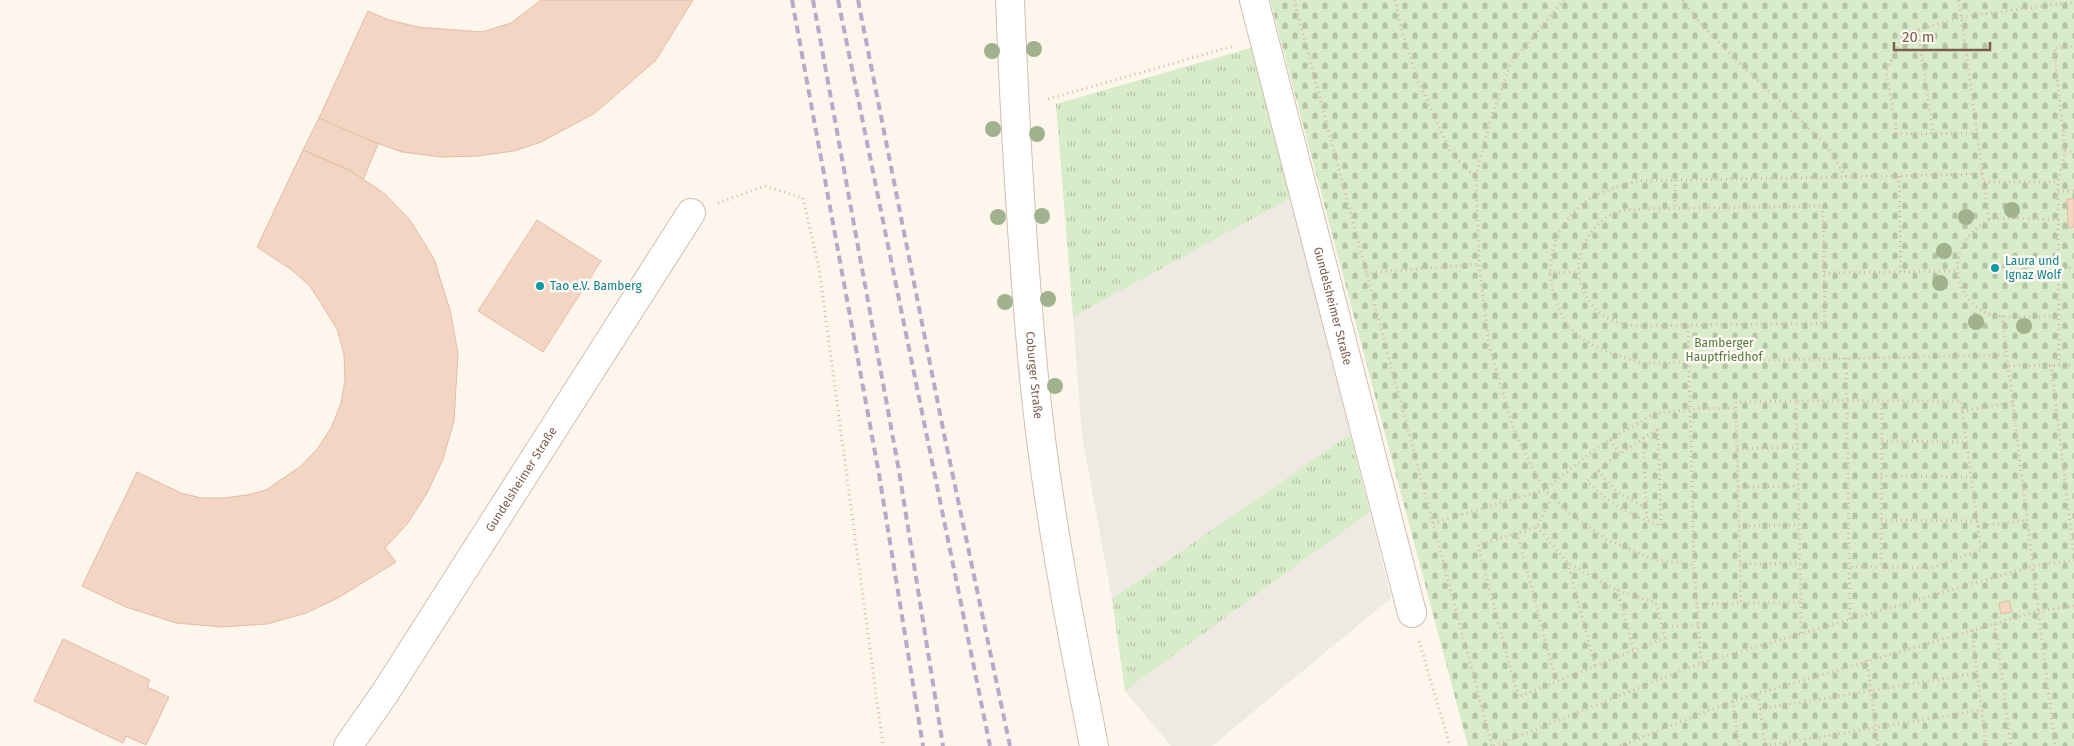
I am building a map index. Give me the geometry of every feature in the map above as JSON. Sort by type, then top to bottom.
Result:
[{"type":"street","name":"Coburger Straße","points":[[1010,0],[1016,154],[1034,378],[1052,513],[1094,746]]},
{"type":"street","name":"Gundelsheimer Straße","points":[[1254,0],[1412,613]]},
{"type":"street","name":"Gundelsheimer Straße","points":[[348,746],[385,693],[691,213]]},
{"type":"path","points":[[1294,0],[1493,746],[1701,663],[2033,566],[2074,560]]},
{"type":"path","points":[[1395,0],[1402,32],[1418,80],[1436,121],[1451,153],[1476,178]]},
{"type":"path","points":[[1564,0],[1512,63],[1489,124],[1476,178],[1479,264],[1489,345],[1507,406],[1527,458],[1545,490],[1570,514],[1606,539],[1652,559],[1694,565]]},
{"type":"path","points":[[1683,0],[1696,18],[1739,64],[1825,143],[1846,177]]},
{"type":"path","points":[[1959,0],[1989,220]]},
{"type":"path","points":[[1977,133],[1897,134],[1886,72],[1904,34],[1961,18],[2074,2]]},
{"type":"path","points":[[1918,30],[1933,134]]},
{"type":"path","points":[[1048,99],[1264,38]]},
{"type":"path","points":[[2059,365],[2058,182],[2064,151],[2054,48],[2074,46]]},
{"type":"path","points":[[2064,151],[2074,151]]},
{"type":"path","points":[[1982,174],[1637,181],[1610,190],[1585,202],[1565,222],[1553,247],[1549,273],[1557,308],[1578,336],[1608,353],[1642,362],[2007,354]]},
{"type":"path","points":[[1899,176],[1901,272]]},
{"type":"path","points":[[1674,180],[1676,209]]},
{"type":"path","points":[[1984,182],[2058,182]]},
{"type":"path","points":[[691,213],[765,186],[803,198],[819,268],[883,746]]},
{"type":"path","points":[[2058,191],[2074,191]]},
{"type":"path","points":[[1823,206],[1825,323],[1688,326],[1619,324],[1599,313],[1594,307],[1585,295],[1578,272],[1580,249],[1593,228],[1614,213],[1638,209],[1823,206]]},
{"type":"path","points":[[2059,220],[1989,220],[1972,231],[1960,247],[1956,271],[1959,285],[1969,301],[1984,312],[2002,316],[2059,316]]},
{"type":"path","points":[[1366,272],[1479,264]]},
{"type":"path","points":[[2059,268],[2074,268]]},
{"type":"path","points":[[1824,273],[1956,271]]},
{"type":"path","points":[[1549,273],[1578,272]]},
{"type":"path","points":[[2002,316],[2055,746]]},
{"type":"path","points":[[1688,326],[1694,565],[1701,663]]},
{"type":"path","points":[[1846,358],[1851,567],[1850,620]]},
{"type":"path","points":[[2009,366],[2074,364]]},
{"type":"path","points":[[2051,365],[2074,555]]},
{"type":"path","points":[[1740,603],[1736,402],[1847,400],[1961,401],[1981,550],[1931,568],[1851,567]]},
{"type":"path","points":[[1881,567],[1882,400]]},
{"type":"path","points":[[1796,401],[1801,633]]},
{"type":"path","points":[[1962,411],[2013,402]]},
{"type":"path","points":[[1433,523],[1545,490],[1570,468],[1610,440],[1653,414],[1690,409],[1736,408]]},
{"type":"path","points":[[1658,429],[1661,526],[1618,507],[1598,493],[1586,481],[1643,437],[1658,429]]},
{"type":"path","points":[[1643,437],[1647,521]]},
{"type":"path","points":[[1610,440],[1620,453]]},
{"type":"path","points":[[1882,442],[1966,442]]},
{"type":"path","points":[[1737,449],[1797,447]]},
{"type":"path","points":[[1598,471],[1616,491],[1646,508]]},
{"type":"path","points":[[1881,476],[1971,477]]},
{"type":"path","points":[[1738,487],[1798,486]]},
{"type":"path","points":[[1537,528],[1552,497]]},
{"type":"path","points":[[1881,520],[1977,521]]},
{"type":"path","points":[[1978,526],[2028,520]]},
{"type":"path","points":[[1739,526],[1799,525]]},
{"type":"path","points":[[1537,528],[1568,563],[1618,590],[1656,603],[1665,638],[1518,697],[1478,545],[1537,528]]},
{"type":"path","points":[[1517,533],[1556,681]]},
{"type":"path","points":[[1568,563],[1595,666]]},
{"type":"path","points":[[1740,564],[1800,563]]},
{"type":"path","points":[[1618,590],[1634,650]]},
{"type":"path","points":[[1697,604],[1800,602]]},
{"type":"path","points":[[1622,746],[1733,701],[2038,611],[2074,606]]},
{"type":"path","points":[[1412,613],[1450,746]]},
{"type":"path","points":[[1996,624],[2011,746]]},
{"type":"path","points":[[1662,627],[1698,625]]},
{"type":"path","points":[[1972,631],[1986,746]]},
{"type":"path","points":[[1867,660],[1878,746]]},
{"type":"path","points":[[1760,708],[1977,672]]},
{"type":"path","points":[[1758,694],[1765,746],[1982,710]]},
{"type":"path","points":[[1733,701],[1739,746]]},
{"type":"shaded area","points":[[1291,198],[1350,434],[1112,599],[1082,436],[1073,317]]},
{"type":"shaded area","points":[[1370,512],[1391,598],[1212,746],[1171,746],[1125,691]]},
{"type":"green space","name":"Bamberger Hauptfriedhof","points":[[1270,0],[2074,0],[2074,746],[1468,746]]},
{"type":"green space","points":[[1254,47],[1291,198],[1073,317],[1056,104]]},
{"type":"green space","points":[[1350,434],[1370,512],[1125,691],[1112,599]]},
{"type":"building","points":[[541,0],[693,0],[656,60],[595,113],[541,142],[514,151],[477,156],[441,157],[402,152],[345,132],[319,118],[368,11],[389,20],[418,27],[482,32],[511,23]]},
{"type":"building","points":[[319,118],[378,144],[363,180],[351,171],[303,150]]},
{"type":"building","points":[[303,150],[351,171],[385,194],[410,220],[434,259],[450,310],[458,353],[454,421],[443,459],[427,493],[408,523],[385,548],[396,562],[338,598],[306,613],[267,624],[222,627],[176,623],[126,607],[82,586],[137,472],[181,493],[201,498],[224,498],[266,490],[301,466],[318,448],[331,428],[341,403],[345,380],[344,354],[337,329],[310,286],[292,270],[257,247]]},
{"type":"building","points":[[2067,199],[2074,199],[2074,227],[2068,228]]},
{"type":"building","name":"Tao e.V. Bamberg","points":[[537,220],[601,261],[543,352],[478,311]]},
{"type":"building","points":[[2009,601],[2012,612],[2001,614],[1999,603]]},
{"type":"building","points":[[63,639],[150,680],[147,687],[169,697],[146,745],[126,736],[123,743],[34,701]]},
{"type":"railway","points":[[792,0],[879,474],[923,746]]},
{"type":"railway","points":[[813,0],[899,471],[943,746]]},
{"type":"railway","points":[[838,0],[990,746]]},
{"type":"railway","points":[[858,0],[943,429],[1010,746]]},
{"type":"place","name":"Laura und Ignaz Wolf","points":[[1995,268]]},
{"type":"place","name":"Tao e.V. Bamberg","points":[[540,286]]}]
